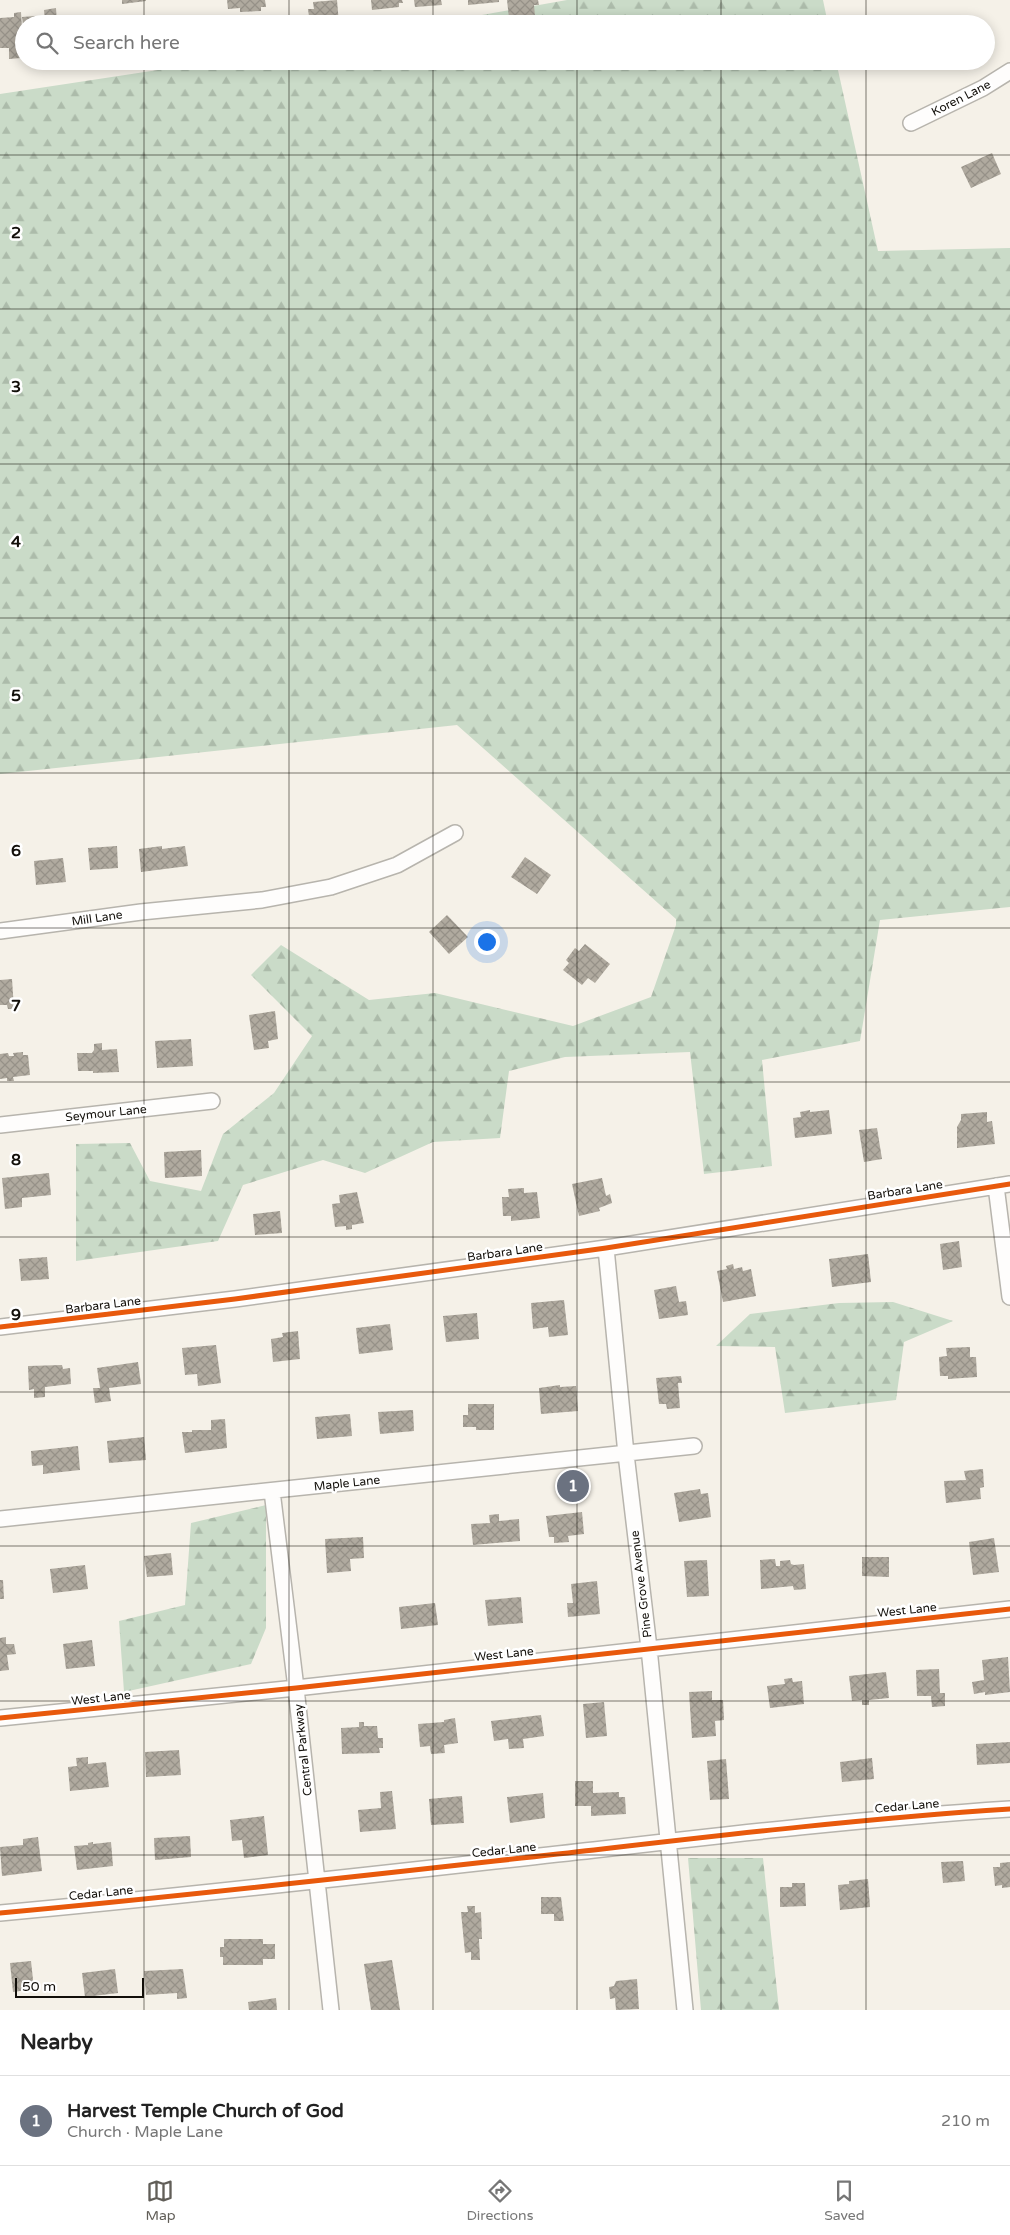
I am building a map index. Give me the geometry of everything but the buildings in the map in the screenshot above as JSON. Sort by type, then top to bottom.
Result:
[{"type":"street","name":"Koren Lane","points":[[911,123],[983,88],[1010,71]]},
{"type":"street","name":"Mill Lane","points":[[0,931],[194,906],[262,900],[331,887],[397,865],[455,833]]},
{"type":"street","name":"Seymour Lane","points":[[0,1125],[212,1101]]},
{"type":"street","name":"Barbara Lane","points":[[0,1327],[235,1299],[606,1248],[1003,1185]]},
{"type":"street","points":[[1003,1185],[1010,1297]]},
{"type":"street","name":"Pine Grove Avenue","points":[[606,1248],[626,1454],[649,1648],[666,1841],[685,2010]]},
{"type":"street","name":"Maple Lane","points":[[0,1519],[694,1446]]},
{"type":"street","name":"Central Parkway","points":[[272,1491],[296,1688],[331,2010]]},
{"type":"street","name":"West Lane","points":[[0,1718],[296,1688],[1010,1609]]},
{"type":"street","name":"Cedar Lane","points":[[0,1913],[666,1841],[926,1814],[1010,1808]]},
{"type":"green space","points":[[567,0],[823,0],[826,15],[482,15]]},
{"type":"green space","points":[[158,70],[838,70],[878,251],[1010,248],[1010,907],[880,920],[860,1041],[762,1060],[772,1166],[704,1174],[690,1052],[565,1057],[509,1071],[500,1138],[433,1142],[365,1173],[323,1160],[243,1185],[218,1241],[76,1261],[76,1144],[130,1143],[150,1181],[201,1191],[223,1134],[274,1093],[312,1036],[251,975],[281,945],[369,1000],[435,993],[573,1026],[651,997],[676,925],[676,919],[457,725],[0,774],[0,94]]},
{"type":"green space","points":[[893,1302],[953,1321],[904,1342],[896,1400],[785,1413],[775,1347],[716,1346],[750,1314],[839,1303]]},
{"type":"green space","points":[[266,1505],[266,1628],[251,1664],[124,1692],[119,1621],[185,1605],[191,1523]]},
{"type":"green space","points":[[688,1858],[763,1858],[779,2010],[701,2010]]},
{"type":"cycle path","points":[[0,1327],[235,1299],[606,1248],[1010,1184]]},
{"type":"cycle path","points":[[0,1718],[296,1688],[1010,1609]]},
{"type":"cycle path","points":[[0,1913],[148,1899],[802,1827],[1010,1809]]},
{"type":"place","name":"Harvest Temple Church of God","points":[[573,1486]]}]
